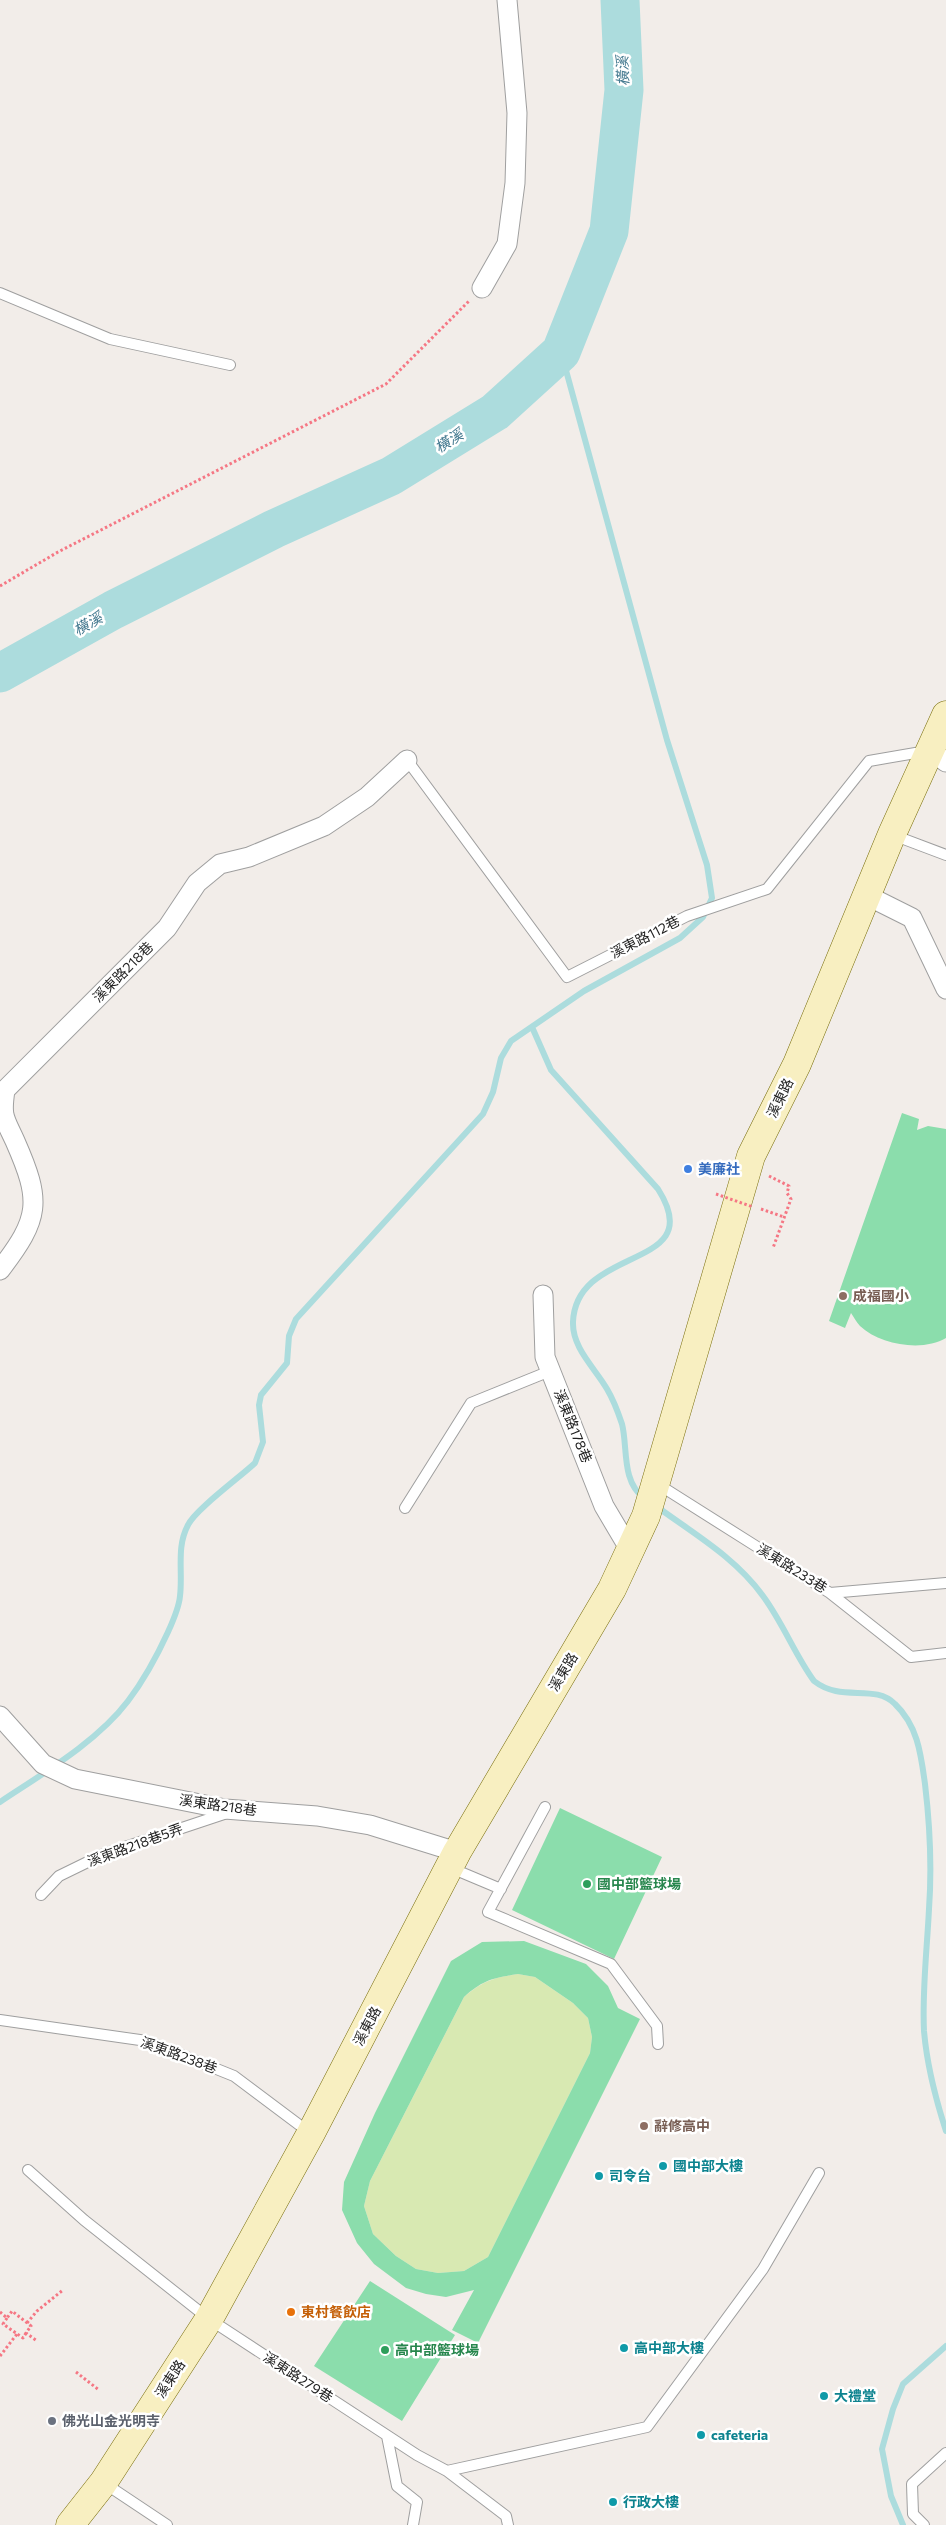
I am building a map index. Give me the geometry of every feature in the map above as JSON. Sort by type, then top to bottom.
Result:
[{"type":"main road","name":"溪東路","points":[[70,2525],[103,2483],[209,2319],[310,2133],[454,1860],[612,1589],[651,1497],[751,1156],[797,1064],[892,834],[938,756],[946,715]]},
{"type":"street","points":[[482,288],[507,244],[515,183],[517,113],[507,0]]},
{"type":"street","name":"溪東路218巷","points":[[0,1270],[22,1242],[32,1221],[34,1203],[30,1178],[2,1112],[5,1090],[167,928],[197,883],[220,864],[250,857],[324,826],[367,797],[406,760]]},
{"type":"street","points":[[868,896],[912,918],[946,989]]},
{"type":"street","name":"溪東路178巷","points":[[543,1294],[544,1358],[604,1506],[630,1550]]},
{"type":"street","name":"溪東路218巷","points":[[0,1716],[50,1767],[75,1778],[128,1790],[238,1809],[317,1816],[370,1825],[454,1860]]},
{"type":"lane","points":[[0,294],[110,339],[230,366]]},
{"type":"lane","name":"溪東路112巷","points":[[406,760],[567,976],[688,916],[768,889],[869,761],[938,756]]},
{"type":"lane","points":[[892,834],[946,855]]},
{"type":"lane","points":[[405,1508],[471,1403],[550,1371]]},
{"type":"lane","name":"溪東路233巷","points":[[651,1497],[830,1593],[946,1583]]},
{"type":"lane","points":[[830,1593],[911,1657],[946,1653]]},
{"type":"lane","points":[[545,1806],[488,1912],[611,1964],[657,2026],[658,2044]]},
{"type":"lane","name":"溪東路218巷5弄","points":[[42,1895],[59,1876],[104,1854],[238,1809]]},
{"type":"lane","points":[[454,1860],[501,1889]]},
{"type":"lane","name":"溪東路238巷","points":[[0,2020],[147,2041],[234,2076],[310,2133]]},
{"type":"lane","name":"溪東路279巷","points":[[28,2170],[84,2220],[209,2319],[387,2436],[447,2471],[506,2516],[508,2525]]},
{"type":"lane","points":[[447,2471],[647,2427],[763,2269],[819,2173]]},
{"type":"lane","points":[[387,2436],[397,2486],[416,2502],[413,2525]]},
{"type":"lane","points":[[924,2525],[913,2514],[912,2484],[946,2453]]},
{"type":"lane","points":[[103,2483],[167,2525]]},
{"type":"path","points":[[0,586],[58,552],[386,384],[482,288]]},
{"type":"path","points":[[773,1248],[791,1199],[787,1192],[789,1186],[782,1181]]},
{"type":"path","points":[[716,1194],[784,1217]]},
{"type":"path","points":[[27,2323],[37,2311],[63,2290]]},
{"type":"path","points":[[0,2312],[7,2318]]},
{"type":"path","points":[[12,2312],[31,2326],[22,2338],[3,2324],[7,2318],[12,2312]]},
{"type":"path","points":[[26,2333],[37,2341]]},
{"type":"path","points":[[0,2356],[17,2334]]},
{"type":"path","points":[[76,2372],[99,2390]]},
{"type":"green space","points":[[902,1113],[919,1119],[917,1130],[928,1126],[946,1129],[946,1338],[926,1345],[902,1344],[879,1338],[868,1333],[860,1326],[851,1313],[845,1328],[829,1321]]},
{"type":"green space","name":"國中部籃球場","points":[[560,1808],[662,1857],[614,1959],[512,1910]]},
{"type":"green space","points":[[524,1941],[586,1964],[608,1986],[618,2008],[640,2019],[478,2343],[452,2330],[474,2290],[446,2297],[406,2288],[374,2264],[357,2243],[342,2210],[344,2182],[375,2113],[451,1961],[482,1942]],"holes":[[[518,1974],[535,1977],[573,2003],[588,2018],[592,2037],[590,2053],[488,2257],[464,2271],[438,2273],[416,2269],[396,2256],[373,2234],[364,2206],[370,2181],[464,1997],[483,1983],[495,1979]]]},
{"type":"green space","points":[[518,1974],[535,1977],[573,2003],[588,2018],[592,2037],[590,2053],[488,2257],[464,2271],[438,2273],[416,2269],[396,2256],[373,2234],[364,2206],[370,2181],[464,1997],[489,1981]]},
{"type":"green space","name":"高中部籃球場","points":[[370,2281],[455,2335],[402,2421],[314,2366]]},
{"type":"waterway","name":"橫溪","points":[[0,673],[113,610],[274,529],[391,476],[495,412],[561,352],[609,231],[624,90],[620,0]]},
{"type":"waterway","points":[[0,1802],[85,1744],[115,1716],[139,1685],[150,1668],[177,1610],[181,1587],[182,1542],[188,1525],[208,1502],[255,1463],[263,1442],[259,1405],[261,1395],[287,1363],[289,1336],[296,1319],[483,1114],[493,1092],[501,1058],[511,1041],[584,991],[680,938],[703,917],[712,898],[707,865],[667,740],[561,352]]},
{"type":"waterway","points":[[532,1027],[551,1070],[658,1189],[669,1215],[667,1233],[655,1247],[615,1267],[595,1280],[580,1297],[573,1322],[576,1340],[580,1349],[607,1389],[615,1406],[624,1433],[629,1473],[637,1491],[644,1498]]},
{"type":"waterway","points":[[656,1506],[727,1558],[752,1582],[770,1606],[814,1681],[836,1691],[868,1693],[887,1698],[903,1713],[914,1731],[924,1773],[930,1846],[930,1893],[924,1985],[924,2031],[932,2081],[946,2131]]},
{"type":"waterway","points":[[903,2525],[891,2496],[882,2449],[893,2409],[903,2384],[946,2346]]},
{"type":"place","name":"美廉社","points":[[688,1169]]},
{"type":"place","name":"成福國小","points":[[843,1296]]},
{"type":"place","name":"國中部籃球場","points":[[587,1884]]},
{"type":"place","name":"辭修高中","points":[[644,2126]]},
{"type":"place","name":"國中部大樓","points":[[663,2166]]},
{"type":"place","name":"司令台","points":[[599,2176]]},
{"type":"place","name":"東村餐飲店","points":[[291,2312]]},
{"type":"place","name":"高中部大樓","points":[[624,2348]]},
{"type":"place","name":"高中部籃球場","points":[[385,2350]]},
{"type":"place","name":"大禮堂","points":[[824,2396]]},
{"type":"place","name":"佛光山金光明寺","points":[[52,2421]]},
{"type":"place","name":"cafeteria","points":[[701,2435]]},
{"type":"place","name":"行政大樓","points":[[613,2502]]}]
